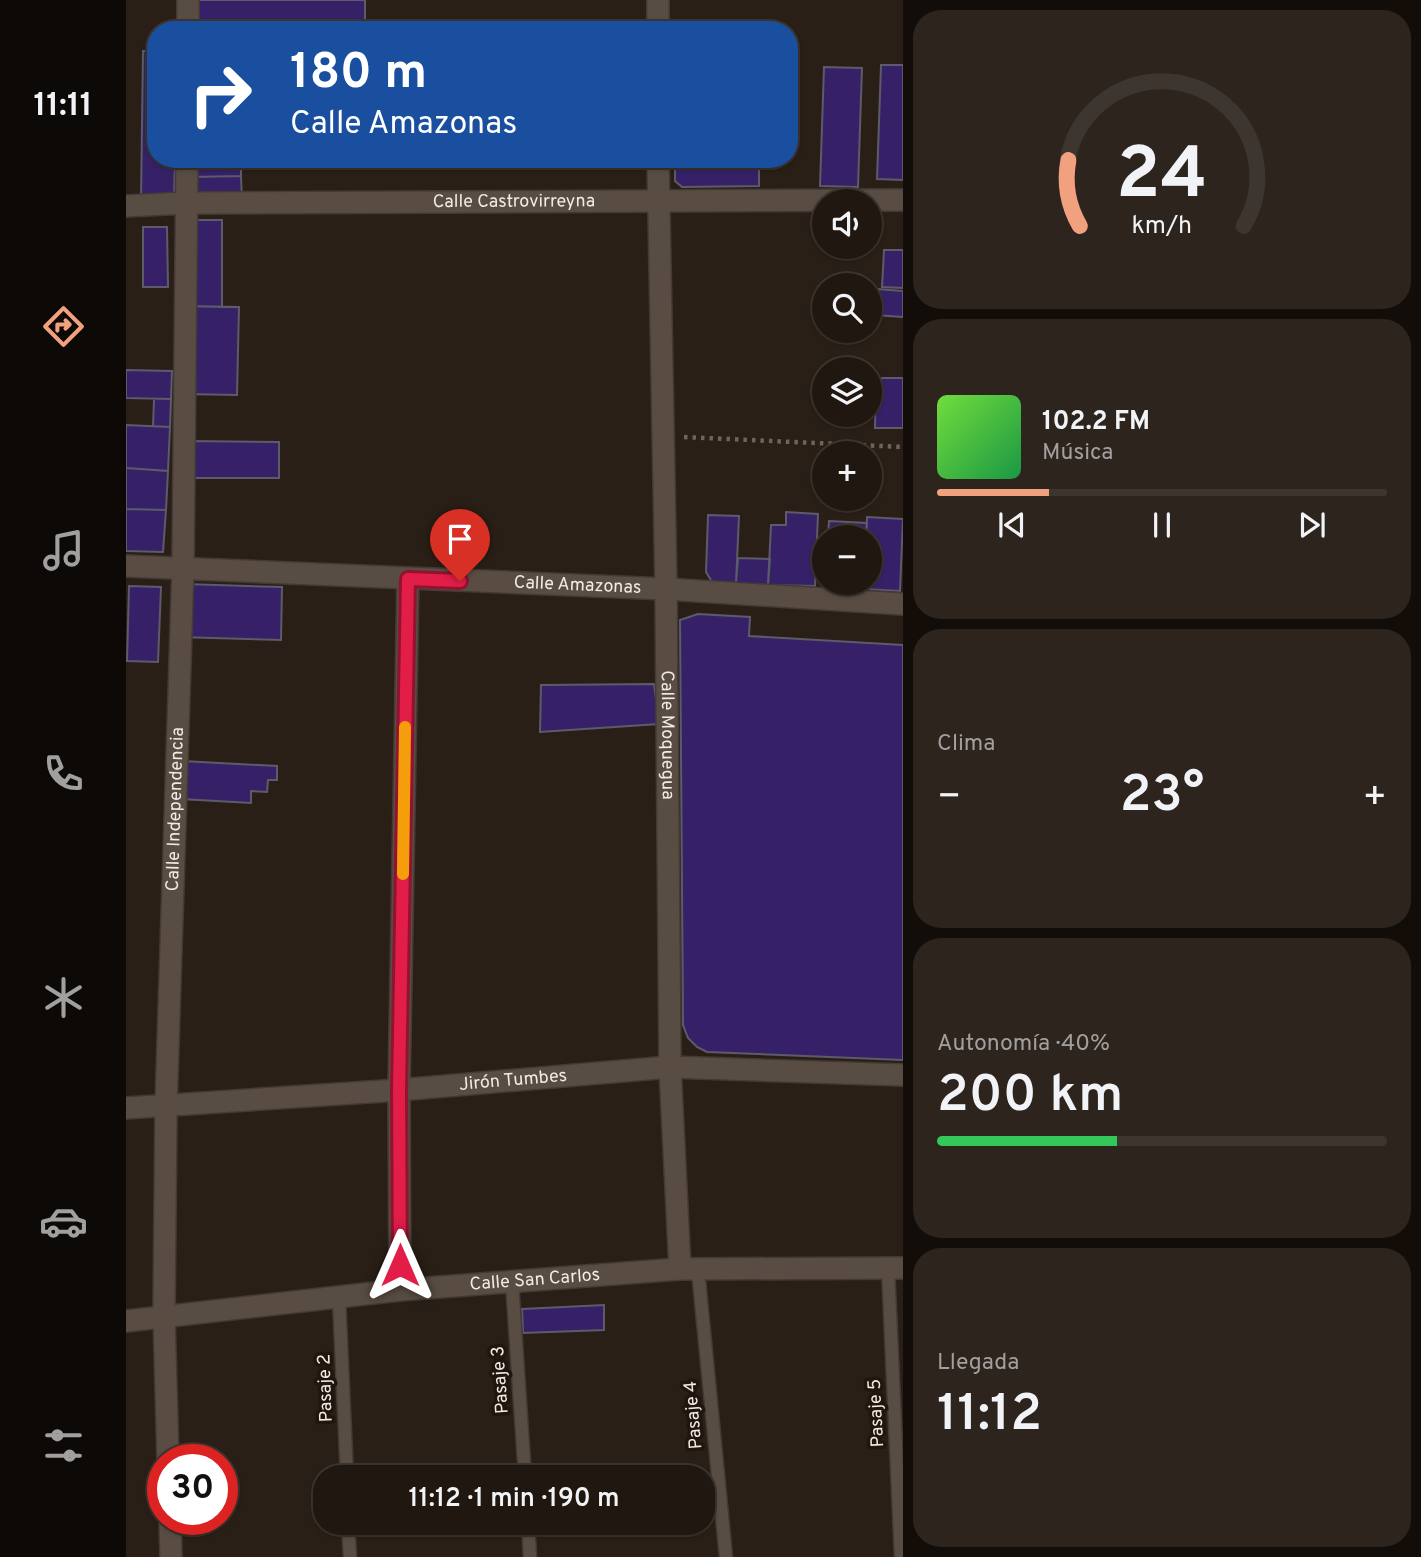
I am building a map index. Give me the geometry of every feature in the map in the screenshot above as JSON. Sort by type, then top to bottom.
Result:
[{"type":"street","points":[[188,0],[188,21]]},
{"type":"street","points":[[658,0],[658,21]]},
{"type":"street","name":"Calle Independencia","points":[[168,1444],[164,1315],[166,1107],[183,568],[187,168]]},
{"type":"street","name":"Calle Moquegua","points":[[658,168],[666,589],[670,1067],[689,1270]]},
{"type":"street","name":"Calle Castrovirreyna","points":[[126,206],[186,203],[903,201]]},
{"type":"street","name":"Calle Amazonas","points":[[126,566],[666,589],[903,604]]},
{"type":"street","points":[[400,1290],[399,1090],[408,579]]},
{"type":"street","name":"Jirón Tumbes","points":[[126,1108],[399,1090],[670,1067],[903,1075]]},
{"type":"street","name":"Calle San Carlos","points":[[126,1321],[400,1290],[512,1282],[689,1270],[896,1268]]},
{"type":"street","points":[[170,1535],[171,1557]]},
{"type":"lane","name":"Pasaje 5","points":[[896,1268],[901,1557]]},
{"type":"lane","name":"Pasaje 4","points":[[689,1270],[726,1557]]},
{"type":"lane","name":"Pasaje 3","points":[[512,1282],[524,1465]]},
{"type":"lane","name":"Pasaje 2","points":[[339,1298],[346,1465]]},
{"type":"lane","points":[[349,1535],[350,1557]]},
{"type":"lane","points":[[528,1535],[530,1557]]},
{"type":"path","points":[[662,436],[903,447]]},
{"type":"building","points":[[192,0],[365,0],[365,21],[191,21]]},
{"type":"building","points":[[143,51],[147,51],[147,168],[175,168],[174,201],[141,200]]},
{"type":"building","points":[[881,65],[903,65],[903,180],[877,179]]},
{"type":"building","points":[[824,67],[862,68],[858,187],[820,186]]},
{"type":"building","points":[[191,168],[241,168],[241,176],[191,177]]},
{"type":"building","points":[[675,168],[759,168],[759,186],[682,187],[675,181]]},
{"type":"building","points":[[241,176],[242,200],[191,196],[191,177]]},
{"type":"building","points":[[186,220],[222,220],[222,307],[185,306]]},
{"type":"building","points":[[143,227],[167,227],[168,287],[143,287]]},
{"type":"building","points":[[884,250],[903,250],[903,288],[882,287]]},
{"type":"building","points":[[882,289],[903,291],[903,317],[882,316]]},
{"type":"building","points":[[185,306],[239,307],[237,395],[184,394]]},
{"type":"building","points":[[126,370],[172,371],[171,399],[126,398]]},
{"type":"building","points":[[882,378],[903,378],[903,428],[875,428],[882,427]]},
{"type":"building","points":[[154,399],[171,399],[170,427],[153,427]]},
{"type":"building","points":[[126,425],[170,427],[168,471],[126,468]]},
{"type":"building","points":[[190,441],[279,442],[279,478],[189,478]]},
{"type":"building","points":[[126,468],[168,471],[166,510],[126,509]]},
{"type":"building","points":[[126,509],[166,510],[163,552],[126,551]]},
{"type":"building","points":[[786,512],[818,514],[818,525],[812,525],[812,586],[768,585],[771,525],[786,525]]},
{"type":"building","points":[[708,515],[739,516],[736,583],[712,582],[706,572]]},
{"type":"building","points":[[867,517],[903,519],[900,591],[882,590],[882,525],[867,525]]},
{"type":"building","points":[[829,521],[867,523],[867,525],[829,525]]},
{"type":"building","points":[[738,558],[770,559],[768,585],[736,583]]},
{"type":"building","points":[[184,584],[282,587],[281,640],[178,637]]},
{"type":"building","points":[[129,586],[161,587],[158,662],[127,661]]},
{"type":"building","points":[[698,614],[750,617],[749,636],[903,645],[903,1060],[707,1052],[688,1038],[683,1025],[680,620]]},
{"type":"building","points":[[654,684],[659,724],[540,732],[541,685]]},
{"type":"building","points":[[183,761],[277,766],[277,780],[268,780],[267,792],[251,791],[251,803],[181,799]]},
{"type":"building","points":[[604,1305],[604,1330],[523,1333],[522,1309]]},
{"type":"slow traffic","points":[[403,874],[405,727]]},
{"type":"route","points":[[400,1265],[399,1090],[408,579],[460,581]]}]
